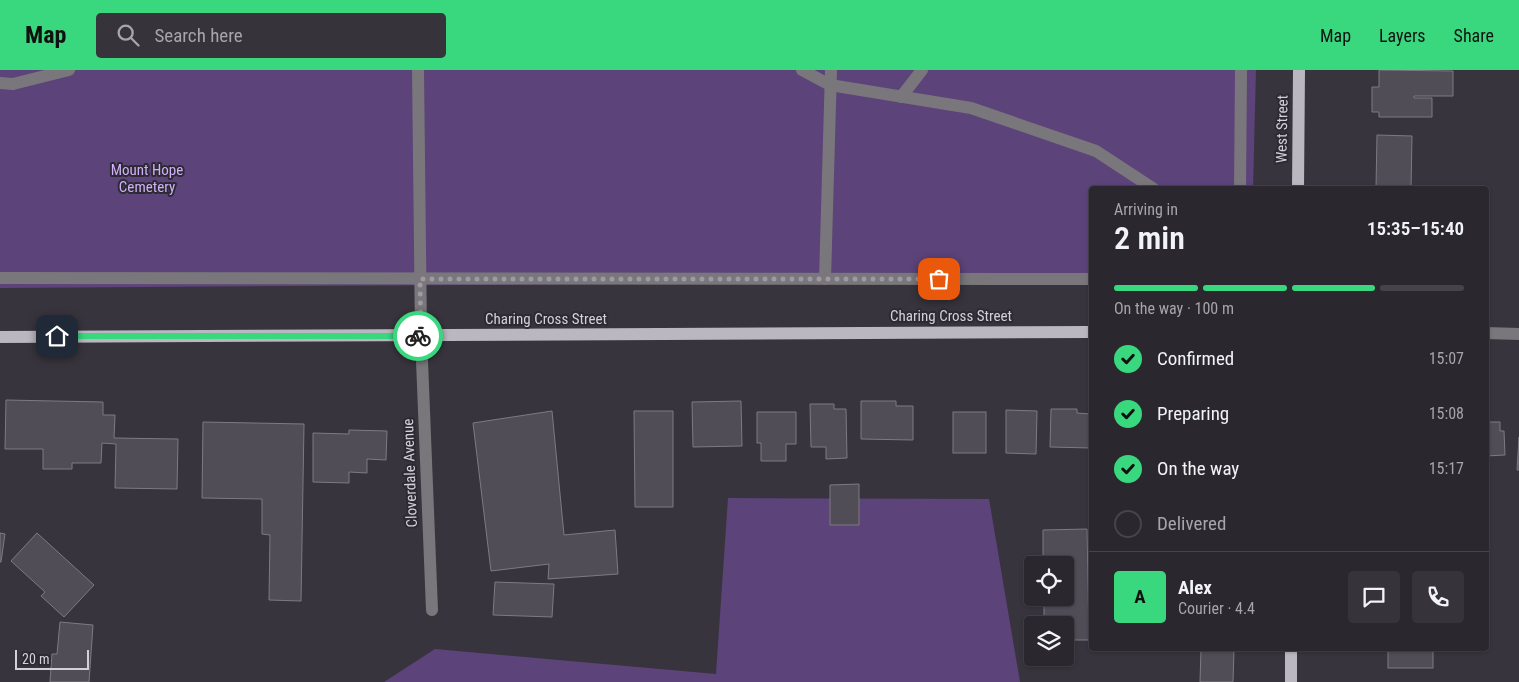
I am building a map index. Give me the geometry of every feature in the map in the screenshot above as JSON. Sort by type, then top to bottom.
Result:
[{"type":"main road","name":"West Street","points":[[1298,186],[1299,70]]},
{"type":"main road","name":"Charing Cross Street","points":[[0,337],[1089,332]]},
{"type":"main road","points":[[1291,651],[1291,682]]},
{"type":"street","points":[[0,83],[14,84],[69,70]]},
{"type":"street","name":"Cloverdale Avenue","points":[[418,70],[421,336],[432,610]]},
{"type":"street","points":[[802,70],[830,85],[971,108],[1096,151],[1149,186]]},
{"type":"street","points":[[825,279],[831,70]]},
{"type":"street","points":[[901,97],[922,70]]},
{"type":"street","points":[[1240,186],[1241,70]]},
{"type":"street","points":[[0,278],[1089,279]]},
{"type":"street","points":[[1489,333],[1519,334]]},
{"type":"green space","name":"Mount Hope Cemetery","points":[[0,70],[1256,70],[1253,186],[1089,186],[1089,281],[0,288]]},
{"type":"green space","points":[[728,498],[989,499],[1020,682],[384,682],[435,649],[716,674]]},
{"type":"building","points":[[1379,70],[1453,71],[1453,96],[1414,96],[1414,98],[1432,98],[1432,117],[1379,117],[1379,112],[1372,112],[1372,87],[1379,87]]},
{"type":"building","points":[[1377,135],[1412,136],[1411,186],[1376,186]]},
{"type":"building","points":[[6,400],[103,402],[103,415],[115,415],[114,438],[178,439],[177,489],[115,488],[116,444],[102,443],[101,463],[72,463],[72,469],[43,469],[43,449],[5,449]]},
{"type":"building","points":[[741,401],[742,446],[693,447],[692,402]]},
{"type":"building","points":[[861,401],[896,401],[896,406],[913,406],[913,440],[861,439]]},
{"type":"building","points":[[810,404],[834,404],[834,409],[846,409],[847,458],[826,459],[826,447],[811,447]]},
{"type":"building","points":[[1051,409],[1077,409],[1077,413],[1089,414],[1089,448],[1050,447]]},
{"type":"building","points":[[1006,410],[1037,411],[1036,454],[1006,453]]},
{"type":"building","points":[[552,411],[564,535],[615,530],[618,574],[548,579],[549,564],[491,571],[473,423]]},
{"type":"building","points":[[634,411],[673,411],[673,507],[635,507]]},
{"type":"building","points":[[757,412],[796,412],[796,444],[786,444],[786,461],[761,461],[761,443],[757,443]]},
{"type":"building","points":[[953,412],[986,412],[986,453],[953,453]]},
{"type":"building","points":[[203,422],[304,424],[301,601],[269,600],[270,535],[262,534],[262,499],[202,498]]},
{"type":"building","points":[[1489,422],[1500,422],[1500,431],[1504,431],[1505,455],[1489,456]]},
{"type":"building","points":[[349,430],[387,431],[386,460],[367,459],[367,473],[349,472],[349,483],[313,482],[313,433],[349,434]]},
{"type":"building","points":[[1519,437],[1519,470],[1517,470]]},
{"type":"building","points":[[859,484],[859,525],[830,525],[830,485]]},
{"type":"building","points":[[1087,529],[1089,640],[1074,640],[1074,616],[1044,616],[1044,606],[1074,606],[1074,556],[1043,556],[1043,530]]},
{"type":"building","points":[[0,533],[5,534],[1,562],[0,562]]},
{"type":"building","points":[[37,533],[94,585],[64,617],[41,596],[45,592],[11,561]]},
{"type":"building","points":[[495,582],[554,584],[552,617],[493,615]]},
{"type":"building","points":[[60,622],[93,625],[89,682],[50,682],[52,654],[57,654]]},
{"type":"building","points":[[1201,651],[1234,651],[1233,682],[1200,682]]},
{"type":"building","points":[[1388,651],[1433,651],[1433,668],[1388,668]]},
{"type":"way so far","points":[[418,336],[421,336],[420,279],[939,279]]},
{"type":"route","points":[[57,336],[418,336]]}]
